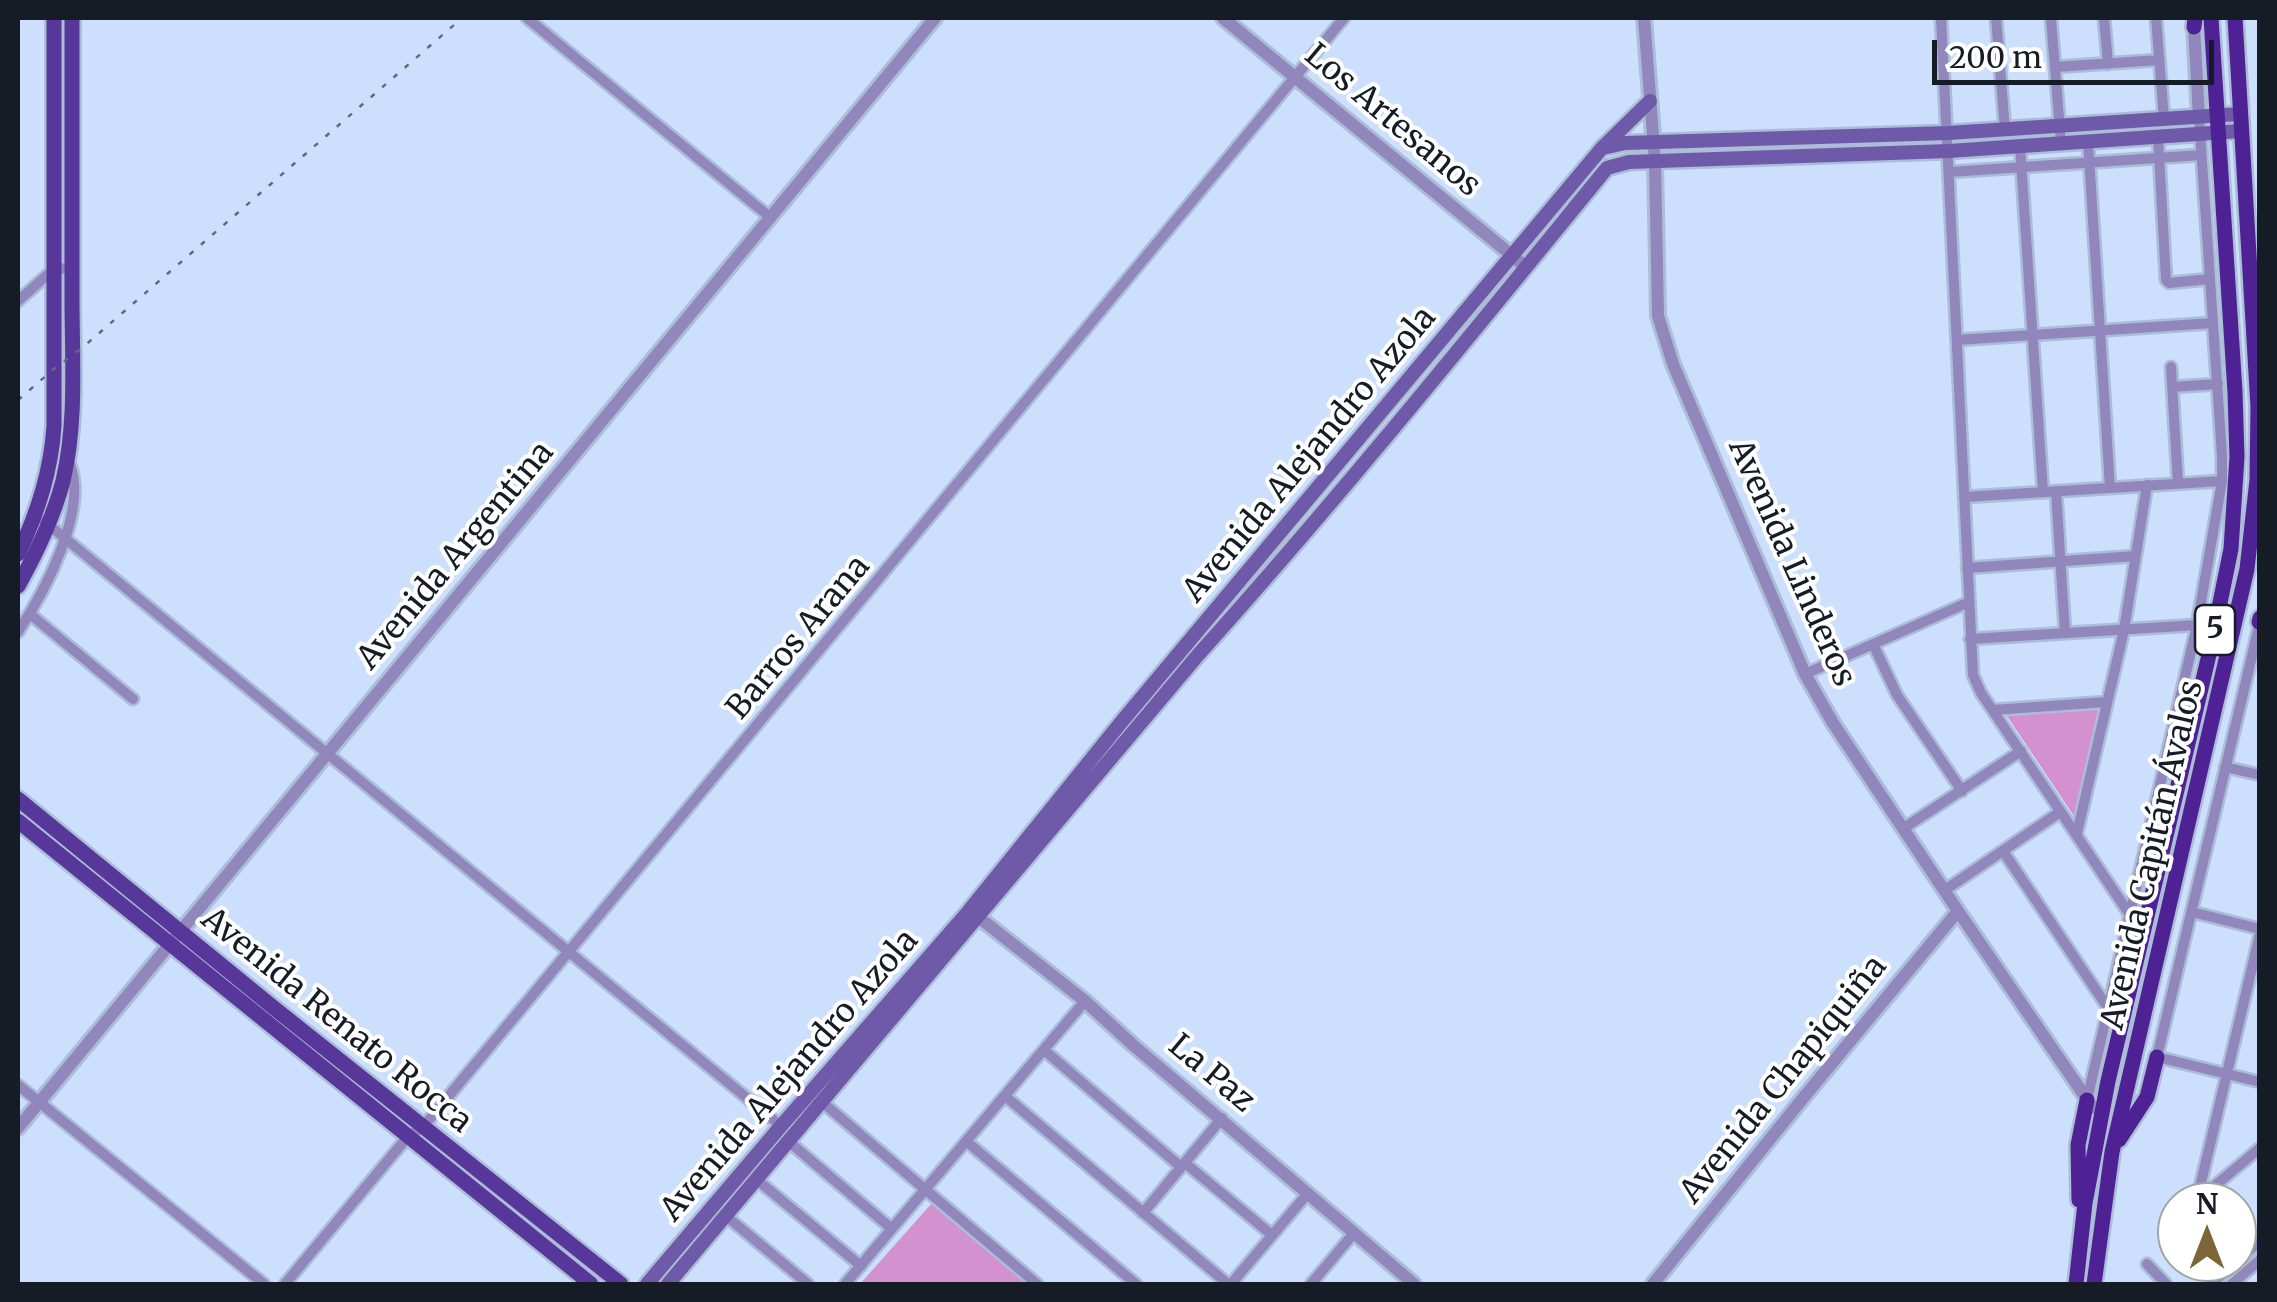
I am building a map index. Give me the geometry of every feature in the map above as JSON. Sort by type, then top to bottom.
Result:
[{"type":"highway","name":"Avenida Capitán Ávalos","points":[[2076,1284],[2101,1116],[2231,549],[2236,414],[2212,18]]},
{"type":"highway","name":"Avenida Capitán Ávalos","points":[[2097,1284],[2098,1246],[2112,1152],[2234,632],[2258,488],[2258,408],[2235,18]]},
{"type":"highway","points":[[2112,1152],[2147,1097],[2157,1057]]},
{"type":"highway","points":[[2080,1239],[2078,1145],[2086,1100]]},
{"type":"highway","points":[[2101,1116],[2112,1152]]},
{"type":"main road","points":[[18,554],[36,514],[53,440],[54,18]]},
{"type":"main road","points":[[18,586],[48,526],[67,458],[72,395],[72,18]]},
{"type":"main road","points":[[1602,148],[1650,101]]},
{"type":"main road","name":"Avenida Alejandro Azola","points":[[668,1284],[822,1102],[1122,720],[1602,148],[1626,143],[1948,133],[2199,117],[2217,124]]},
{"type":"main road","name":"Avenida Alejandro Azola","points":[[647,1284],[780,1126],[973,914],[1297,543],[1607,168],[1655,161],[1949,152],[2200,134],[2217,124],[2240,122]]},
{"type":"main road","name":"Avenida Renato Rocca","points":[[18,800],[43,831],[269,1014],[408,1137],[590,1284]]},
{"type":"main road","name":"Avenida Renato Rocca","points":[[18,821],[43,831]]},
{"type":"main road","name":"Avenida Renato Rocca","points":[[269,1014],[424,1127],[621,1284]]},
{"type":"street","points":[[527,18],[771,218]]},
{"type":"street","name":"Avenida Argentina","points":[[18,1128],[935,18]]},
{"type":"street","name":"Los Artesanos","points":[[1223,18],[1526,267]]},
{"type":"street","name":"Barros Arana","points":[[286,1284],[408,1137],[424,1127],[570,953],[1344,18]]},
{"type":"street","name":"Avenida Linderos","points":[[1644,18],[1655,161],[1657,304],[1660,327],[1673,364],[1806,674],[1958,911],[2086,1100],[2101,1116]]},
{"type":"street","points":[[1942,18],[1973,674],[1981,693],[2130,915]]},
{"type":"street","points":[[1996,18],[2005,130]]},
{"type":"street","points":[[2051,18],[2061,143]]},
{"type":"street","points":[[2104,18],[2108,64]]},
{"type":"street","points":[[2156,18],[2164,119]]},
{"type":"street","name":"Avenida Capitán Ávalos","points":[[2086,1100],[2198,625],[2222,480],[2194,21]]},
{"type":"street","points":[[2055,67],[2160,60]]},
{"type":"street","points":[[2158,136],[2166,280],[2210,280]]},
{"type":"street","points":[[2088,142],[2110,488]]},
{"type":"street","points":[[2020,146],[2043,492]]},
{"type":"street","points":[[1950,172],[2201,155]]},
{"type":"street","points":[[18,301],[54,269],[72,268]]},
{"type":"street","points":[[1957,340],[2213,323]]},
{"type":"street","points":[[2171,368],[2178,483]]},
{"type":"street","points":[[2172,387],[2218,384]]},
{"type":"street","points":[[18,632],[65,537],[75,474],[67,458]]},
{"type":"street","points":[[1964,497],[2222,480]]},
{"type":"street","points":[[2077,833],[2124,630],[2147,485]]},
{"type":"street","points":[[2056,491],[2065,633]]},
{"type":"street","points":[[36,514],[780,1126]]},
{"type":"street","points":[[1967,568],[2135,556]]},
{"type":"street","points":[[1806,674],[1969,602]]},
{"type":"street","points":[[30,614],[132,698]]},
{"type":"street","name":"Avenida Capitán Ávalos","points":[[2157,1057],[2259,621]]},
{"type":"street","points":[[1970,638],[2198,625]]},
{"type":"street","points":[[1873,644],[1897,695],[1962,790]]},
{"type":"street","points":[[1993,710],[2107,702]]},
{"type":"street","points":[[1904,828],[2021,752]]},
{"type":"street","points":[[2225,767],[2260,775]]},
{"type":"street","points":[[1945,890],[2060,812]]},
{"type":"street","points":[[2003,850],[2108,1008]]},
{"type":"street","name":"Avenida Chapiquiña","points":[[1653,1284],[1958,911]]},
{"type":"street","points":[[2192,912],[2260,931],[2201,1182]]},
{"type":"street","name":"La Paz","points":[[973,914],[1085,1001],[1414,1284]]},
{"type":"street","points":[[845,1284],[1085,1001]]},
{"type":"street","points":[[1044,1050],[1272,1235]]},
{"type":"street","points":[[2157,1057],[2260,1082]]},
{"type":"street","points":[[18,1085],[264,1284]]},
{"type":"street","points":[[1005,1096],[1231,1284],[1308,1192]]},
{"type":"street","points":[[822,1102],[1037,1284]]},
{"type":"street","points":[[1143,1212],[1222,1118]]},
{"type":"street","points":[[788,1141],[892,1229]]},
{"type":"street","points":[[966,1141],[1136,1284]]},
{"type":"street","points":[[2221,1182],[2260,1148]]},
{"type":"street","points":[[756,1179],[861,1266]]},
{"type":"street","points":[[726,1216],[808,1284]]},
{"type":"street","points":[[1311,1284],[1354,1232]]},
{"type":"street","points":[[2237,1283],[2260,1260]]},
{"type":"street","points":[[2147,1264],[2166,1284]]},
{"type":"shaded area","points":[[2102,705],[2076,819],[2005,713]]},
{"type":"shaded area","points":[[932,1203],[1029,1284],[860,1284]]},
{"type":"railway","points":[[18,400],[462,18]]}]
